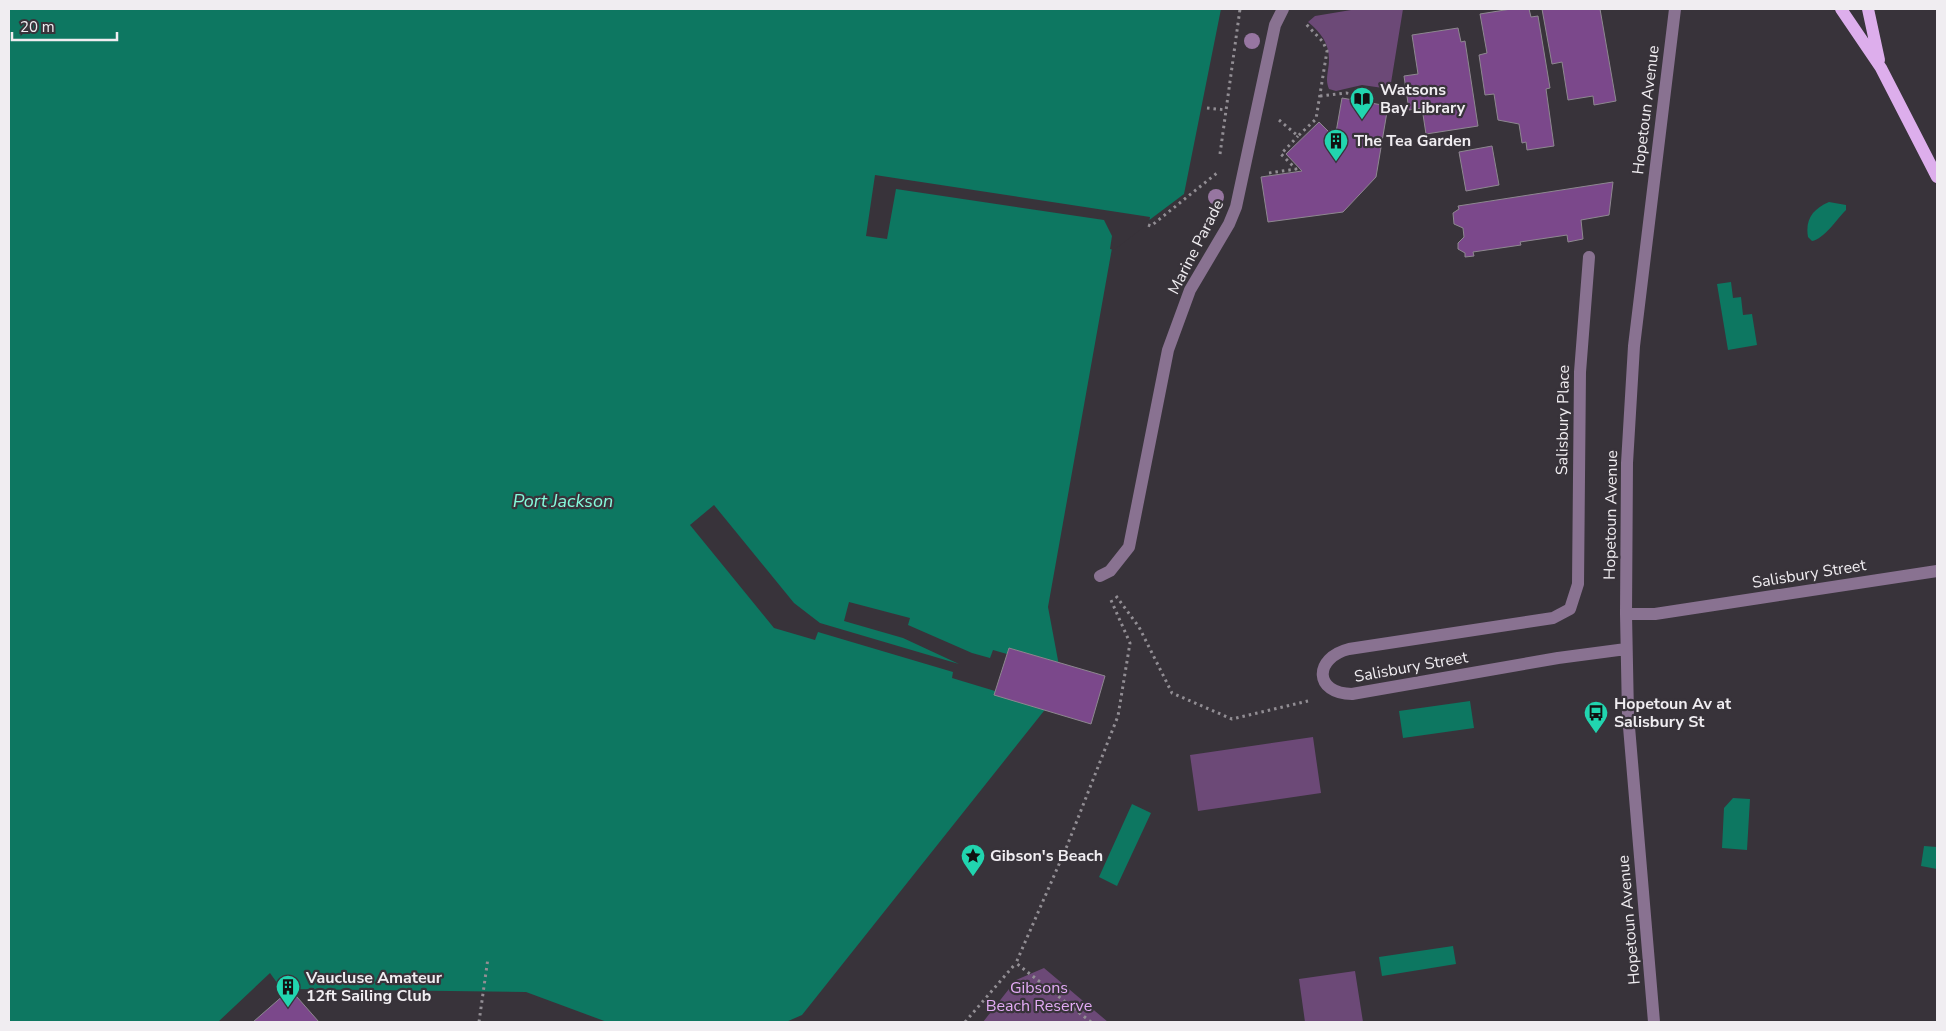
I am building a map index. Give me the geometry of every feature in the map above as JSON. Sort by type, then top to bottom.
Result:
[{"type":"main road","points":[[1841,9],[1881,68],[1937,177]]},
{"type":"main road","points":[[1868,9],[1881,68]]},
{"type":"street","name":"Marine Parade","points":[[1100,576],[1110,571],[1130,546],[1168,350],[1190,290],[1229,224],[1236,207],[1274,25],[1282,9]]},
{"type":"street","name":"Hopetoun Avenue","points":[[1654,1022],[1628,715],[1626,614],[1629,400],[1675,9]]},
{"type":"street","name":"Salisbury Place","points":[[1578,584],[1579,381],[1589,258]]},
{"type":"street","name":"Salisbury Street","points":[[1626,614],[1654,614],[1937,571]]},
{"type":"street","name":"Salisbury Street","points":[[1578,584],[1572,604],[1559,616],[1342,650],[1325,662],[1324,680],[1336,693],[1352,694],[1558,658],[1626,649]]},
{"type":"path","points":[[1220,156],[1240,9]]},
{"type":"path","points":[[1263,174],[1296,169],[1281,154],[1316,119],[1327,51],[1317,35],[1298,18]]},
{"type":"path","points":[[1320,96],[1346,93],[1375,98]]},
{"type":"path","points":[[1207,108],[1226,110]]},
{"type":"path","points":[[1257,112],[1276,117],[1298,136]]},
{"type":"path","points":[[1148,225],[1151,226],[1217,174],[1218,165]]},
{"type":"path","points":[[1100,576],[1139,626],[1172,693],[1232,719]]},
{"type":"path","points":[[966,1022],[1016,963],[1067,846],[1118,716],[1130,643],[1100,576]]},
{"type":"path","points":[[478,1022],[488,958]]},
{"type":"path","points":[[1016,963],[1092,1022]]},
{"type":"green space","points":[[1357,9],[1403,9],[1390,89],[1362,85],[1336,91],[1329,89],[1327,84],[1328,49],[1322,37],[1308,22],[1315,16]]},
{"type":"green space","points":[[1313,737],[1321,793],[1198,811],[1190,755]]},
{"type":"green space","name":"Gibsons Beach Reserve","points":[[1044,968],[1108,1022],[983,1022],[1016,980]]},
{"type":"green space","points":[[1355,971],[1363,1022],[1305,1022],[1299,979]]},
{"type":"water","name":"Port Jackson","points":[[9,9],[1221,9],[1184,194],[1112,248],[1048,607],[1063,687],[802,1015],[786,1022],[607,1022],[526,992],[290,989],[253,1022],[9,1022]]},
{"type":"water","points":[[1829,202],[1846,205],[1846,210],[1826,233],[1812,241],[1808,237],[1807,231],[1811,215]]},
{"type":"water","points":[[1731,282],[1733,298],[1741,297],[1743,315],[1752,314],[1757,345],[1728,350],[1717,284]]},
{"type":"water","points":[[1470,701],[1474,728],[1403,738],[1399,711]]},
{"type":"water","points":[[1733,798],[1750,799],[1747,850],[1722,848],[1724,808]]},
{"type":"water","points":[[1132,804],[1151,813],[1117,886],[1099,877]]},
{"type":"water","points":[[1924,846],[1937,847],[1937,869],[1921,866]]},
{"type":"water","points":[[1453,946],[1456,964],[1382,976],[1379,957]]},
{"type":"pier","points":[[875,175],[1150,217],[1149,223],[1114,250],[1110,249],[1112,236],[1104,220],[896,189],[887,239],[866,236]]},
{"type":"pier","points":[[714,505],[794,603],[820,623],[959,664],[903,638],[844,621],[849,602],[910,618],[908,625],[972,653],[990,658],[993,650],[1007,654],[1009,648],[1061,663],[995,691],[952,678],[953,672],[818,632],[815,640],[774,628],[690,525]]},
{"type":"pier","points":[[270,973],[285,994],[253,1022],[218,1022]]},
{"type":"building","points":[[1511,9],[1529,9],[1531,17],[1538,16],[1550,88],[1546,89],[1554,146],[1527,150],[1526,142],[1522,143],[1519,124],[1498,120],[1494,94],[1485,95],[1479,55],[1487,53],[1480,14]]},
{"type":"building","points":[[1542,9],[1600,9],[1616,101],[1594,105],[1593,96],[1568,100],[1562,62],[1552,64]]},
{"type":"building","points":[[1458,28],[1461,42],[1465,41],[1478,126],[1426,134],[1422,108],[1409,110],[1404,76],[1418,74],[1412,35]]},
{"type":"building","name":"The Tea Garden","points":[[1342,98],[1388,106],[1376,177],[1343,212],[1268,222],[1261,177],[1302,171],[1286,154],[1319,122],[1335,138]]},
{"type":"building","points":[[1492,146],[1499,185],[1466,191],[1459,152]]},
{"type":"building","points":[[1613,182],[1609,215],[1581,220],[1583,239],[1568,242],[1567,235],[1520,242],[1521,245],[1473,252],[1474,256],[1465,257],[1465,253],[1458,249],[1458,243],[1464,237],[1463,228],[1454,224],[1453,213],[1459,209],[1458,206]]},
{"type":"building","points":[[1009,648],[1105,676],[1091,724],[994,695]]},
{"type":"building","name":"Vaucluse Amateur 12ft Sailing Club","points":[[290,989],[319,1022],[253,1022],[285,994]]},
{"type":"place","name":"Watsons Bay Library","points":[[1362,120]]},
{"type":"place","name":"The Tea Garden","points":[[1336,162]]},
{"type":"place","name":"Hopetoun Av at Salisbury St","points":[[1596,734]]},
{"type":"place","name":"Gibson's Beach","points":[[973,877]]},
{"type":"place","name":"Vaucluse Amateur 12ft Sailing Club","points":[[288,1008]]}]
